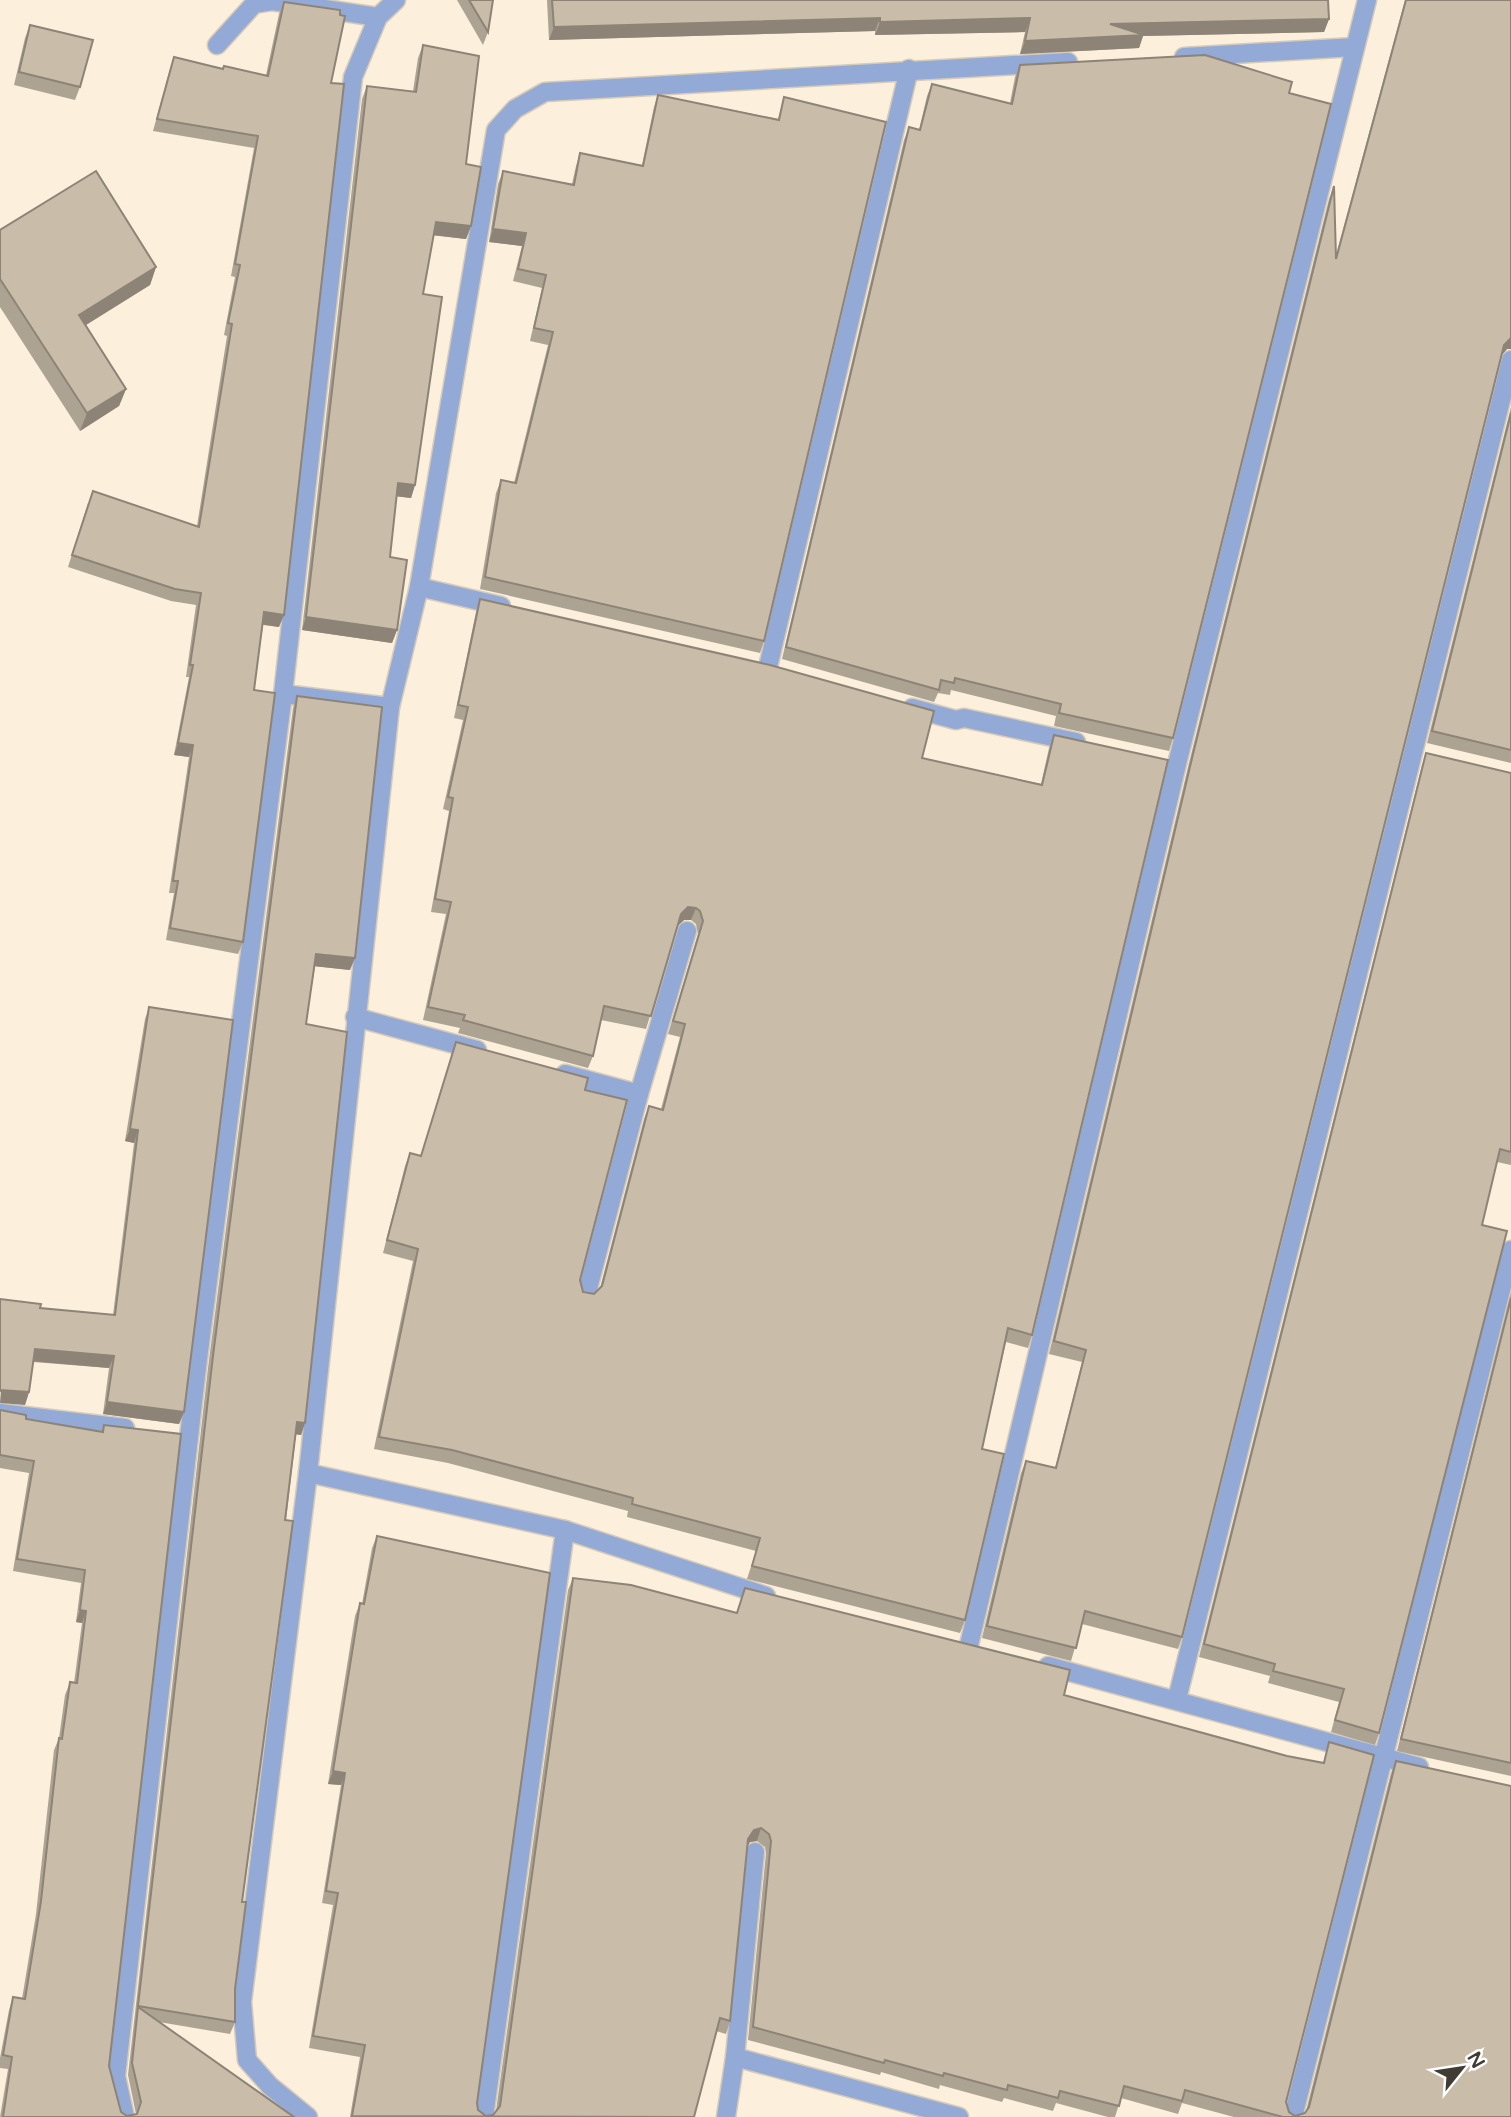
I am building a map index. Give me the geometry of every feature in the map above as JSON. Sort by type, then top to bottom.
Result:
[{"type":"street","points":[[125,2117],[116,2076],[184,1436],[283,694],[353,77],[378,16],[396,0]]},
{"type":"street","points":[[969,1645],[1170,763],[1367,0]]},
{"type":"street","points":[[216,45],[254,4],[272,1],[378,16]]},
{"type":"street","points":[[1170,58],[1355,47]]},
{"type":"street","points":[[308,2117],[270,2086],[247,2060],[242,2002],[308,1473],[390,707],[419,587],[496,130],[515,109],[545,92],[909,69],[1089,62]]},
{"type":"street","points":[[768,668],[909,69]]},
{"type":"street","points":[[1177,1699],[1511,360]]},
{"type":"street","points":[[419,587],[513,609]]},
{"type":"street","points":[[283,694],[390,707]]},
{"type":"street","points":[[889,701],[956,720],[964,718],[1097,747]]},
{"type":"street","points":[[586,1296],[639,1094],[687,931]]},
{"type":"street","points":[[355,1017],[497,1055]]},
{"type":"street","points":[[549,1069],[639,1094]]},
{"type":"street","points":[[1293,2117],[1511,1251]]},
{"type":"street","points":[[0,1413],[150,1432]]},
{"type":"street","points":[[308,1473],[565,1530],[736,1588],[788,1601]]},
{"type":"street","points":[[484,2117],[565,1530]]},
{"type":"street","points":[[1034,1662],[1177,1699],[1385,1760],[1436,1771]]},
{"type":"street","points":[[726,2117],[735,2057],[755,1852]]},
{"type":"street","points":[[735,2057],[959,2117]]},
{"type":"building","points":[[469,0],[493,0],[488,32]]},
{"type":"building","points":[[552,0],[1328,0],[1329,19],[1110,24],[1144,35],[1025,41],[1030,18],[880,22],[880,18],[554,27]]},
{"type":"building","points":[[1406,0],[1511,0],[1511,338],[1504,345],[1182,1637],[1085,1611],[1076,1648],[987,1626],[1026,1461],[1056,1468],[1086,1350],[1054,1341],[1193,754],[1334,186],[1336,259]]},
{"type":"building","points":[[284,2],[340,10],[340,15],[345,16],[331,83],[344,84],[284,615],[264,612],[254,690],[275,693],[243,942],[170,928],[178,881],[173,881],[193,745],[178,743],[193,665],[190,665],[201,593],[175,589],[72,555],[93,491],[199,527],[232,324],[228,323],[240,265],[235,264],[258,136],[157,119],[174,57],[268,76]]},
{"type":"building","points":[[30,25],[93,40],[80,87],[19,72]]},
{"type":"building","points":[[423,45],[479,56],[466,164],[481,167],[471,226],[436,222],[423,294],[442,297],[415,485],[398,483],[390,557],[407,560],[397,630],[306,617],[367,86],[416,92]]},
{"type":"building","points":[[1205,55],[1292,82],[1289,93],[1331,104],[1173,738],[1059,713],[1061,704],[955,678],[954,683],[941,680],[939,690],[786,647],[909,127],[920,130],[932,84],[1012,104],[1020,65]]},
{"type":"building","points":[[658,95],[779,120],[784,97],[886,122],[764,641],[485,577],[501,480],[516,483],[553,332],[534,328],[546,275],[518,269],[526,233],[493,229],[503,171],[574,185],[580,153],[643,166]]},
{"type":"building","points":[[96,171],[156,267],[79,315],[126,389],[87,413],[0,279],[0,230]]},
{"type":"building","points":[[1511,413],[1511,750],[1432,731]]},
{"type":"building","points":[[480,599],[770,665],[934,711],[922,758],[1042,785],[1054,735],[1168,760],[1032,1335],[1008,1328],[982,1449],[1004,1454],[965,1620],[752,1566],[760,1538],[632,1504],[633,1498],[452,1450],[379,1437],[418,1249],[387,1240],[410,1153],[421,1156],[456,1042],[588,1078],[585,1090],[627,1100],[580,1280],[583,1292],[594,1294],[602,1286],[649,1106],[663,1110],[685,1024],[673,1021],[703,921],[696,908],[688,907],[681,914],[651,1016],[604,1006],[593,1056],[463,1020],[465,1015],[428,1007],[451,902],[435,899],[453,798],[448,797],[468,707],[458,705]]},
{"type":"building","points":[[297,696],[382,707],[355,958],[316,954],[306,1024],[347,1032],[305,1423],[297,1422],[285,1520],[293,1521],[242,1902],[246,1902],[235,1989],[235,2022],[138,2006],[213,1356]]},
{"type":"building","points":[[1426,753],[1511,773],[1511,1152],[1500,1149],[1482,1225],[1507,1231],[1379,1733],[1335,1720],[1344,1689],[1273,1671],[1275,1664],[1204,1644]]},
{"type":"building","points":[[149,1007],[233,1020],[184,1412],[107,1402],[114,1356],[35,1349],[29,1392],[0,1391],[0,1299],[41,1304],[40,1308],[115,1315],[138,1130],[130,1129]]},
{"type":"building","points":[[1511,1298],[1511,1763],[1401,1739]]},
{"type":"building","points":[[0,1410],[26,1415],[26,1419],[103,1432],[104,1425],[181,1434],[109,2066],[121,2112],[127,2116],[137,2114],[141,2102],[132,2063],[138,2007],[294,2117],[3,2117],[12,2057],[3,2055],[13,1997],[25,1999],[41,1901],[59,1738],[62,1739],[70,1682],[77,1683],[86,1611],[80,1610],[85,1570],[17,1559],[34,1461],[0,1455]]},
{"type":"building","points":[[377,1536],[550,1573],[477,2103],[478,2110],[486,2116],[493,2115],[500,2106],[573,1578],[631,1585],[737,1613],[745,1588],[1070,1670],[1064,1695],[1287,1756],[1324,1763],[1329,1742],[1374,1755],[1286,2102],[1289,2112],[1295,2116],[1305,2113],[1309,2107],[1396,1761],[1511,1786],[1511,2117],[1283,2117],[1185,2090],[1182,2101],[1124,2086],[1119,2106],[1060,2091],[1058,2098],[1008,2085],[1007,2090],[885,2060],[884,2063],[753,2027],[771,1841],[769,1834],[761,1828],[754,1830],[748,1839],[730,2021],[720,2018],[694,2117],[352,2116],[365,2045],[313,2036],[338,1893],[326,1891],[345,1773],[333,1771],[360,1603],[364,1604]]}]
